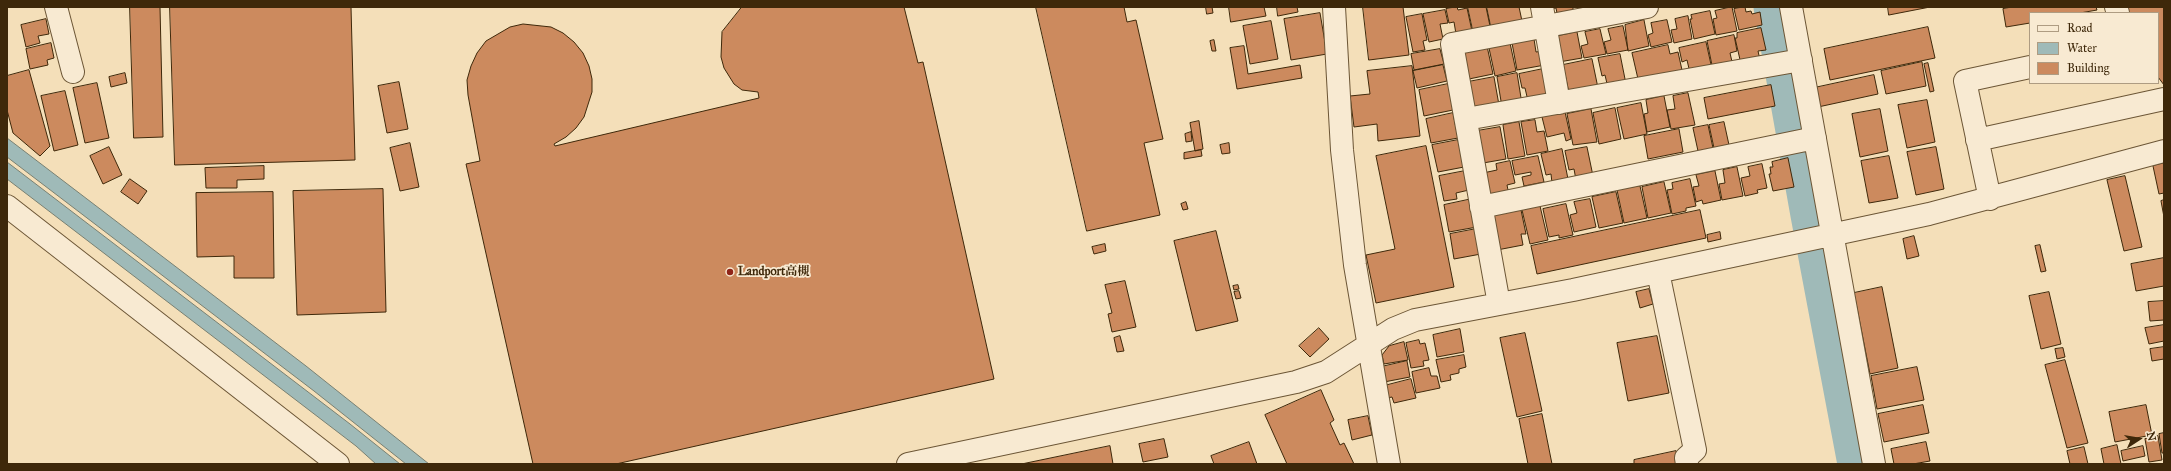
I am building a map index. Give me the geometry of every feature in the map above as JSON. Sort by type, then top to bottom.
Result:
[{"type":"street","points":[[56,7],[74,72]]},
{"type":"street","points":[[1334,7],[1342,150],[1355,265],[1389,464]]},
{"type":"street","points":[[1499,304],[1452,44],[1544,17],[1647,7]]},
{"type":"street","points":[[1791,7],[1874,464]]},
{"type":"street","points":[[1544,17],[1559,103]]},
{"type":"street","points":[[1466,120],[1801,60]]},
{"type":"street","points":[[1990,199],[1965,81],[2029,67]]},
{"type":"street","points":[[1977,140],[2164,98],[2154,84]]},
{"type":"street","points":[[1481,207],[1815,138]]},
{"type":"street","points":[[908,464],[1296,382],[1326,372],[1369,342],[1393,328],[1415,320],[1658,272],[1833,235],[1990,199],[2164,151]]},
{"type":"street","points":[[7,206],[338,464]]},
{"type":"street","points":[[1658,272],[1695,450],[1686,458],[1687,464]]},
{"type":"water","points":[[7,138],[306,366],[429,464],[406,464],[314,391],[7,157]]},
{"type":"water","points":[[7,162],[350,424],[400,464],[376,464],[356,446],[7,179]]},
{"type":"building","points":[[130,7],[160,7],[163,137],[134,138]]},
{"type":"building","points":[[170,7],[351,7],[355,160],[175,165]]},
{"type":"building","name":"Landport高槻","points":[[742,7],[904,7],[918,63],[923,62],[994,379],[616,464],[533,464],[466,164],[480,161],[468,95],[467,80],[471,66],[477,53],[486,41],[510,27],[523,24],[551,27],[563,33],[574,42],[583,53],[589,66],[592,79],[592,92],[584,117],[576,128],[566,137],[554,144],[555,146],[759,98],[758,92],[742,90],[734,84],[724,68],[721,57],[722,32]]},
{"type":"building","points":[[1036,7],[1124,7],[1127,22],[1136,20],[1163,139],[1144,143],[1160,215],[1087,231]]},
{"type":"building","points":[[1206,7],[1212,7],[1213,13],[1207,14]]},
{"type":"building","points":[[1229,7],[1264,7],[1266,16],[1231,22]]},
{"type":"building","points":[[1277,7],[1297,7],[1298,12],[1278,16]]},
{"type":"building","points":[[1363,7],[1403,7],[1409,55],[1369,60]]},
{"type":"building","points":[[1457,7],[1458,10],[1467,8],[1472,31],[1456,34],[1454,22],[1449,23],[1446,9]]},
{"type":"building","points":[[1468,7],[1486,7],[1490,26],[1473,30]]},
{"type":"building","points":[[1487,7],[1519,7],[1522,21],[1491,26]]},
{"type":"building","points":[[1549,7],[1573,7],[1573,10],[1557,13],[1556,8],[1549,9]]},
{"type":"building","points":[[1732,7],[1737,31],[1716,35],[1713,19],[1717,18],[1715,11]]},
{"type":"building","points":[[1745,7],[1746,12],[1751,11],[1752,14],[1760,12],[1762,25],[1739,30],[1734,9]]},
{"type":"building","points":[[1888,7],[1930,7],[1889,15]]},
{"type":"building","points":[[2012,7],[2096,7],[2097,10],[2086,12],[2029,12],[2029,23],[2006,27],[2003,9]]},
{"type":"building","points":[[2122,7],[2164,7],[2164,85],[2159,78],[2159,12],[2123,12]]},
{"type":"building","points":[[1445,10],[1448,23],[1440,24],[1443,39],[1429,42],[1423,14]]},
{"type":"building","points":[[1710,11],[1715,34],[1694,39],[1690,19],[1692,19],[1691,15]]},
{"type":"building","points":[[1320,13],[1327,54],[1291,60],[1284,19]]},
{"type":"building","points":[[1422,14],[1427,40],[1423,41],[1425,50],[1413,52],[1406,17]]},
{"type":"building","points":[[1688,16],[1692,39],[1674,43],[1671,30],[1677,29],[1675,19]]},
{"type":"building","points":[[46,19],[49,34],[38,36],[40,43],[26,47],[21,25]]},
{"type":"building","points":[[1644,20],[1649,46],[1628,51],[1625,25]]},
{"type":"building","points":[[1667,20],[1672,42],[1651,47],[1648,35],[1653,33],[1651,23]]},
{"type":"building","points":[[1271,21],[1278,59],[1250,64],[1243,26]]},
{"type":"building","points":[[1623,26],[1628,50],[1607,54],[1604,42],[1611,40],[1608,29]]},
{"type":"building","points":[[1928,27],[1935,58],[1830,80],[1824,49]]},
{"type":"building","points":[[1761,28],[1766,50],[1758,51],[1760,60],[1741,64],[1735,38],[1737,38],[1737,33]]},
{"type":"building","points":[[1600,29],[1606,54],[1584,58],[1581,46],[1588,44],[1585,32]]},
{"type":"building","points":[[1577,32],[1582,58],[1559,62],[1554,37]]},
{"type":"building","points":[[1734,35],[1737,51],[1730,53],[1733,66],[1713,70],[1707,41]]},
{"type":"building","points":[[1534,39],[1536,52],[1543,51],[1545,65],[1517,70],[1512,43]]},
{"type":"building","points":[[1214,40],[1216,51],[1212,51],[1210,41]]},
{"type":"building","points":[[1706,42],[1712,69],[1690,73],[1687,60],[1682,62],[1679,48]]},
{"type":"building","points":[[51,43],[54,58],[47,60],[48,65],[30,69],[26,49]]},
{"type":"building","points":[[1510,43],[1516,71],[1495,76],[1489,48]]},
{"type":"building","points":[[1668,45],[1670,54],[1678,52],[1682,70],[1638,79],[1632,53]]},
{"type":"building","points":[[1244,46],[1248,74],[1300,65],[1302,78],[1237,89],[1230,48]]},
{"type":"building","points":[[1487,46],[1493,74],[1469,79],[1464,51]]},
{"type":"building","points":[[1440,49],[1444,64],[1414,70],[1411,54]]},
{"type":"building","points":[[1620,54],[1626,84],[1608,88],[1605,75],[1602,76],[1598,58]]},
{"type":"building","points":[[1592,59],[1598,88],[1569,93],[1563,65]]},
{"type":"building","points":[[1922,62],[1926,86],[1886,94],[1881,71]]},
{"type":"building","points":[[1928,63],[1934,91],[1930,92],[1924,64]]},
{"type":"building","points":[[1443,65],[1447,81],[1417,88],[1413,71]]},
{"type":"building","points":[[1412,66],[1420,136],[1378,141],[1377,124],[1354,127],[1350,96],[1370,94],[1367,71]]},
{"type":"building","points":[[1543,69],[1549,96],[1528,101],[1525,88],[1522,88],[1519,74]]},
{"type":"building","points":[[29,70],[50,146],[40,156],[13,133],[7,110],[7,76]]},
{"type":"building","points":[[125,73],[127,83],[111,87],[109,77]]},
{"type":"building","points":[[1517,73],[1522,104],[1502,107],[1497,77]]},
{"type":"building","points":[[1874,75],[1878,94],[1818,107],[1814,88]]},
{"type":"building","points":[[1494,77],[1499,105],[1473,110],[1468,82]]},
{"type":"building","points":[[399,82],[408,129],[387,133],[378,86]]},
{"type":"building","points":[[97,83],[109,138],[85,143],[73,88]]},
{"type":"building","points":[[1448,84],[1453,110],[1424,116],[1419,90]]},
{"type":"building","points":[[1771,85],[1775,106],[1708,119],[1704,98]]},
{"type":"building","points":[[65,91],[78,145],[54,151],[41,96]]},
{"type":"building","points":[[1688,93],[1695,125],[1671,129],[1667,110],[1675,109],[1673,96]]},
{"type":"building","points":[[1664,96],[1670,127],[1647,132],[1644,114],[1648,113],[1646,100]]},
{"type":"building","points":[[1927,100],[1935,142],[1907,148],[1898,105]]},
{"type":"building","points":[[1641,103],[1647,134],[1624,139],[1617,108]]},
{"type":"building","points":[[1615,108],[1621,139],[1599,144],[1593,113]]},
{"type":"building","points":[[1591,109],[1597,142],[1573,145],[1567,114]]},
{"type":"building","points":[[1880,109],[1888,151],[1860,157],[1852,114]]},
{"type":"building","points":[[1565,112],[1571,139],[1566,141],[1564,133],[1547,137],[1542,117]]},
{"type":"building","points":[[1453,113],[1458,138],[1431,143],[1426,119]]},
{"type":"building","points":[[1535,120],[1537,132],[1544,131],[1548,151],[1527,155],[1521,122]]},
{"type":"building","points":[[1199,121],[1203,149],[1195,151],[1190,123]]},
{"type":"building","points":[[1519,122],[1525,156],[1508,159],[1503,125]]},
{"type":"building","points":[[1724,122],[1729,145],[1714,148],[1709,125]]},
{"type":"building","points":[[1708,125],[1713,148],[1698,151],[1693,128]]},
{"type":"building","points":[[1500,127],[1506,159],[1483,163],[1477,131]]},
{"type":"building","points":[[1679,129],[1683,152],[1648,159],[1644,136]]},
{"type":"building","points":[[1191,132],[1192,141],[1186,142],[1185,134]]},
{"type":"building","points":[[1458,140],[1464,167],[1438,172],[1432,145]]},
{"type":"building","points":[[410,143],[419,187],[400,191],[390,148]]},
{"type":"building","points":[[1229,143],[1230,153],[1222,154],[1220,145]]},
{"type":"building","points":[[1426,146],[1454,287],[1376,303],[1366,255],[1395,249],[1376,156]]},
{"type":"building","points":[[109,147],[122,175],[103,184],[90,156]]},
{"type":"building","points":[[1587,147],[1593,176],[1576,180],[1574,169],[1569,170],[1565,151]]},
{"type":"building","points":[[1936,147],[1944,189],[1916,195],[1907,152]]},
{"type":"building","points":[[1562,149],[1568,179],[1552,183],[1551,174],[1546,175],[1541,154]]},
{"type":"building","points":[[1201,150],[1202,156],[1184,159],[1184,153]]},
{"type":"building","points":[[1538,156],[1544,182],[1524,186],[1522,177],[1531,175],[1531,172],[1515,175],[1512,161]]},
{"type":"building","points":[[1889,156],[1898,198],[1869,203],[1861,161]]},
{"type":"building","points":[[1788,158],[1794,187],[1773,191],[1769,174],[1771,174],[1770,167],[1773,167],[1772,162]]},
{"type":"building","points":[[1510,161],[1515,183],[1507,185],[1509,195],[1489,199],[1483,173],[1497,170],[1496,164]]},
{"type":"building","points":[[2164,163],[2164,193],[2159,194],[2153,166]]},
{"type":"building","points":[[1762,164],[1767,188],[1757,190],[1758,193],[1745,196],[1741,178],[1750,176],[1748,167]]},
{"type":"building","points":[[264,166],[264,179],[237,180],[237,188],[206,188],[205,168]]},
{"type":"building","points":[[1737,167],[1743,196],[1722,200],[1719,184],[1725,183],[1723,170]]},
{"type":"building","points":[[1465,171],[1469,190],[1456,193],[1457,199],[1444,201],[1439,176]]},
{"type":"building","points":[[1715,171],[1721,200],[1703,204],[1702,200],[1696,202],[1693,187],[1699,186],[1696,175]]},
{"type":"building","points":[[2125,176],[2142,247],[2124,251],[2107,180]]},
{"type":"building","points":[[130,179],[147,191],[138,204],[121,192]]},
{"type":"building","points":[[1690,179],[1696,206],[1686,208],[1686,211],[1672,214],[1667,190],[1673,189],[1672,183]]},
{"type":"building","points":[[1664,182],[1671,213],[1648,218],[1642,187]]},
{"type":"building","points":[[1640,186],[1647,218],[1624,223],[1617,190]]},
{"type":"building","points":[[383,189],[386,312],[297,315],[293,191]]},
{"type":"building","points":[[273,192],[274,278],[234,278],[234,256],[197,257],[196,193]]},
{"type":"building","points":[[1616,192],[1623,223],[1599,228],[1592,197]]},
{"type":"building","points":[[1472,199],[1477,227],[1449,232],[1444,205]]},
{"type":"building","points":[[1590,199],[1596,227],[1574,232],[1570,215],[1577,213],[1574,202]]},
{"type":"building","points":[[2164,200],[2164,217],[2161,201]]},
{"type":"building","points":[[1186,202],[1188,209],[1183,210],[1181,204]]},
{"type":"building","points":[[1566,204],[1573,235],[1559,238],[1559,235],[1549,237],[1543,209]]},
{"type":"building","points":[[1540,206],[1548,240],[1530,244],[1522,210]]},
{"type":"building","points":[[1521,210],[1526,234],[1521,234],[1523,245],[1497,250],[1490,216]]},
{"type":"building","points":[[1700,210],[1706,238],[1537,274],[1531,246]]},
{"type":"building","points":[[1476,229],[1481,254],[1454,259],[1450,234]]},
{"type":"building","points":[[1216,231],[1238,321],[1196,331],[1174,241]]},
{"type":"building","points":[[1720,232],[1721,239],[1708,242],[1707,235]]},
{"type":"building","points":[[1914,236],[1919,256],[1907,259],[1903,239]]},
{"type":"building","points":[[1105,244],[1106,251],[1094,254],[1092,247]]},
{"type":"building","points":[[2040,245],[2046,271],[2041,272],[2035,246]]},
{"type":"building","points":[[2164,258],[2164,286],[2136,291],[2131,264]]},
{"type":"building","points":[[1125,281],[1136,327],[1112,332],[1108,314],[1112,313],[1105,285]]},
{"type":"building","points":[[1238,285],[1239,289],[1234,290],[1233,286]]},
{"type":"building","points":[[1882,287],[1898,368],[1870,374],[1854,293]]},
{"type":"building","points":[[1649,289],[1653,304],[1640,308],[1636,292]]},
{"type":"building","points":[[1239,291],[1241,298],[1236,299],[1234,292]]},
{"type":"building","points":[[2049,292],[2061,344],[2041,349],[2029,296]]},
{"type":"building","points":[[2164,301],[2164,320],[2150,321],[2148,302]]},
{"type":"building","points":[[2164,325],[2164,341],[2149,344],[2145,328]]},
{"type":"building","points":[[1319,328],[1329,339],[1310,357],[1299,346]]},
{"type":"building","points":[[1460,329],[1464,352],[1437,357],[1433,335]]},
{"type":"building","points":[[1525,333],[1542,411],[1517,417],[1500,338]]},
{"type":"building","points":[[1120,336],[1124,351],[1117,352],[1114,338]]},
{"type":"building","points":[[1657,336],[1669,393],[1628,401],[1617,343]]},
{"type":"building","points":[[1419,340],[1420,344],[1425,343],[1429,360],[1423,361],[1424,366],[1411,368],[1406,343]]},
{"type":"building","points":[[1404,342],[1408,360],[1384,364],[1382,355],[1389,346]]},
{"type":"building","points":[[2164,347],[2164,359],[2152,361],[2150,349]]},
{"type":"building","points":[[2063,348],[2065,357],[2057,359],[2055,349]]},
{"type":"building","points":[[1464,355],[1466,367],[1459,369],[1459,373],[1450,375],[1451,380],[1441,382],[1436,360]]},
{"type":"building","points":[[2065,360],[2088,443],[2067,448],[2045,365]]},
{"type":"building","points":[[1407,361],[1410,377],[1384,382],[1381,367]]},
{"type":"building","points":[[1917,367],[1924,400],[1877,409],[1871,376]]},
{"type":"building","points":[[1429,368],[1431,376],[1437,376],[1440,388],[1416,393],[1412,372]]},
{"type":"building","points":[[1411,379],[1416,398],[1394,403],[1392,397],[1387,398],[1384,386]]},
{"type":"building","points":[[1321,390],[1334,420],[1330,423],[1340,445],[1344,443],[1354,464],[1287,464],[1265,415]]},
{"type":"building","points":[[1923,405],[1929,433],[1884,442],[1878,414]]},
{"type":"building","points":[[2146,405],[2152,435],[2115,442],[2109,412]]},
{"type":"building","points":[[1542,414],[1552,464],[1528,464],[1519,419]]},
{"type":"building","points":[[1368,416],[1372,435],[1352,440],[1348,420]]},
{"type":"building","points":[[2164,433],[2164,453],[2162,453],[2159,434]]},
{"type":"building","points":[[2158,436],[2162,460],[2149,462],[2145,439]]},
{"type":"building","points":[[1164,439],[1168,457],[1143,462],[1139,444]]},
{"type":"building","points":[[1249,442],[1257,464],[1214,464],[1211,456]]},
{"type":"building","points":[[1926,442],[1930,461],[1913,464],[1894,464],[1891,449]]},
{"type":"building","points":[[2117,445],[2121,464],[2104,464],[2101,449]]},
{"type":"building","points":[[1110,446],[1113,464],[1022,464]]},
{"type":"building","points":[[2143,446],[2145,456],[2123,461],[2121,451]]},
{"type":"building","points":[[2084,447],[2088,464],[2070,464],[2067,451]]},
{"type":"building","points":[[1676,451],[1679,464],[1634,464],[1634,460]]},
{"type":"waterway","points":[[1772,7],[1809,215],[1856,464]]},
{"type":"place","name":"Landport高槻","points":[[730,272]]}]
